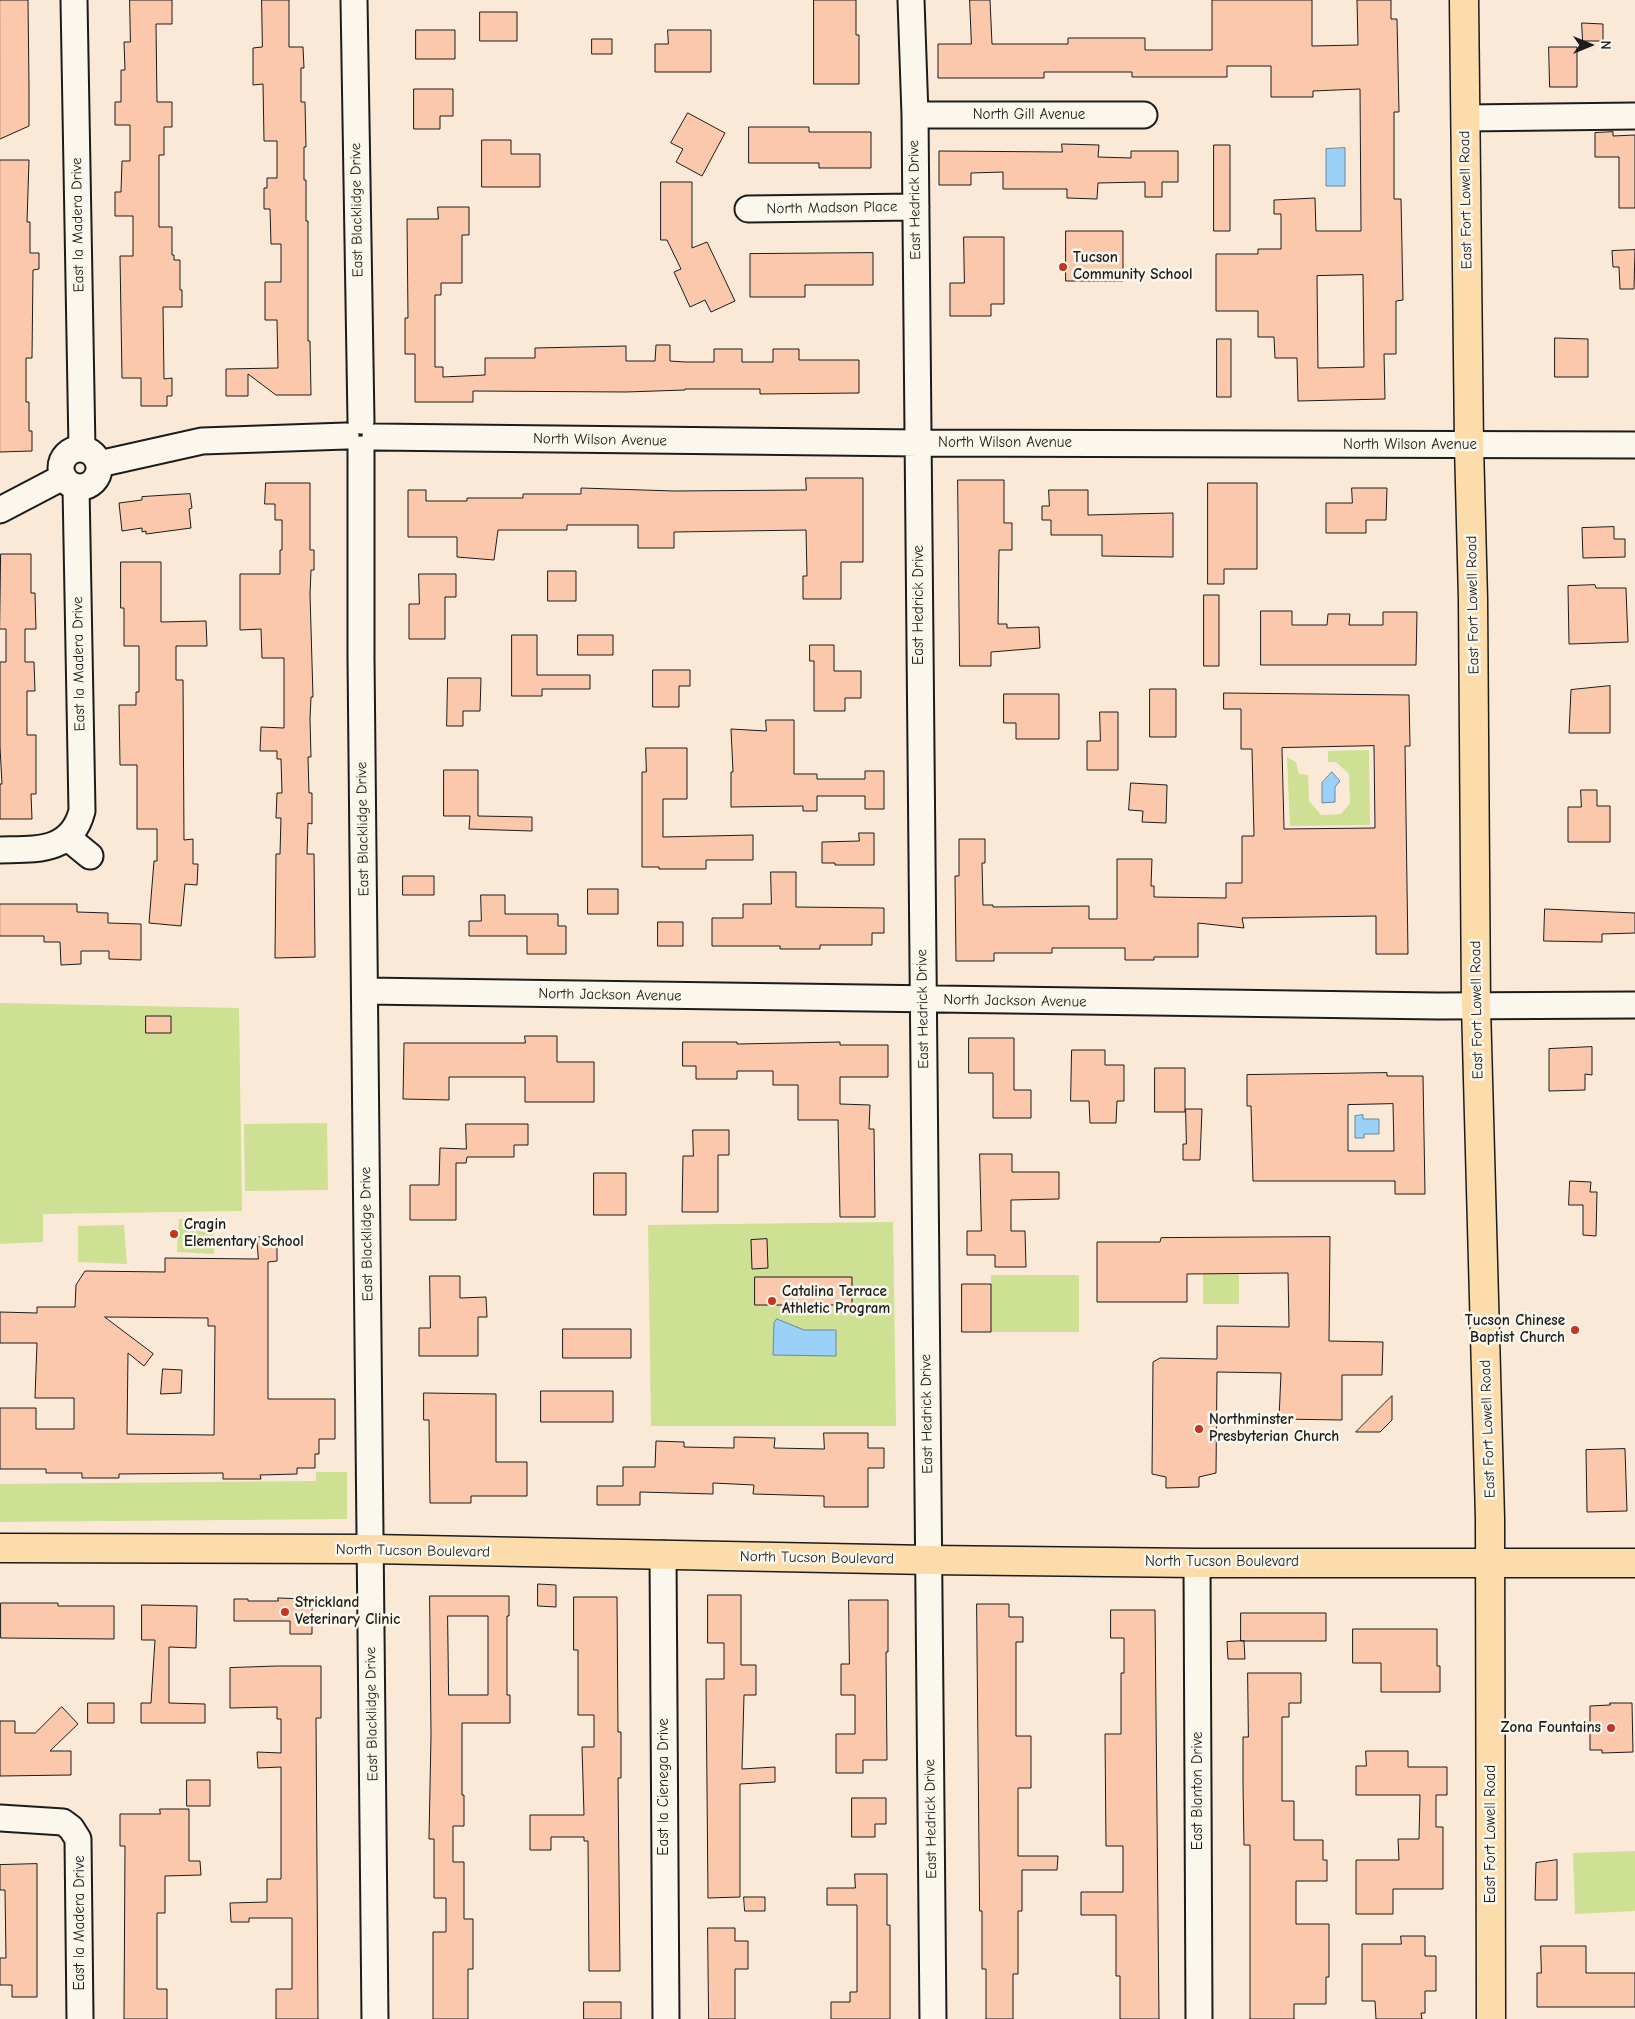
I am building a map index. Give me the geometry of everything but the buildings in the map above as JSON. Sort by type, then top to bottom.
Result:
[{"type":"main road","name":"East Fort Lowell Road","points":[[1464,0],[1476,1006],[1490,1518],[1491,2019]]},
{"type":"main road","name":"North Tucson Boulevard","points":[[0,1548],[371,1549],[929,1560],[1196,1563],[1635,1563]]},
{"type":"street","name":"East la Madera Drive","points":[[74,0],[90,457]]},
{"type":"street","name":"East Blacklidge Drive","points":[[354,0],[361,436],[375,2019]]},
{"type":"street","name":"East Hedrick Drive","points":[[911,0],[915,115],[933,2019]]},
{"type":"street","name":"North Gill Avenue","points":[[915,115],[1144,115]]},
{"type":"street","points":[[1465,118],[1635,116]]},
{"type":"street","name":"North Madson Place","points":[[748,209],[916,207]]},
{"type":"street","name":"North Wilson Avenue","points":[[90,457],[202,441],[361,436],[918,443],[1635,445]]},
{"type":"street","points":[[0,510],[69,482],[85,487],[91,484],[99,473],[90,457],[73,451],[64,458],[62,464],[69,482]]},
{"type":"street","name":"East la Madera Drive","points":[[68,838],[79,824],[82,811],[69,482]]},
{"type":"street","points":[[0,850],[44,848],[68,838],[90,856]]},
{"type":"street","name":"North Jackson Avenue","points":[[365,991],[923,1000],[1476,1006],[1635,1005]]},
{"type":"street","name":"East la Cienega Drive","points":[[663,1554],[666,2019]]},
{"type":"street","name":"East Blanton Drive","points":[[1196,1563],[1200,2019]]},
{"type":"street","name":"East la Madera Drive","points":[[0,1818],[63,1822],[77,1821],[79,1848],[80,2019]]},
{"type":"green space","points":[[1369,750],[1370,825],[1290,826],[1287,757],[1296,762],[1299,774],[1308,775],[1309,801],[1321,815],[1341,814],[1350,803],[1349,774],[1336,762],[1328,762],[1328,751]]},
{"type":"green space","points":[[0,1003],[239,1008],[242,1211],[43,1214],[43,1242],[0,1244]]},
{"type":"green space","points":[[327,1123],[328,1190],[245,1191],[244,1124]]},
{"type":"green space","points":[[179,1219],[214,1221],[214,1254],[177,1252]]},
{"type":"green space","name":"Catalina Terrace Athletic Program","points":[[893,1222],[896,1426],[651,1426],[648,1225]]},
{"type":"green space","points":[[124,1225],[127,1264],[78,1262],[78,1226]]},
{"type":"green space","points":[[1203,1274],[1239,1274],[1239,1304],[1203,1304]]},
{"type":"green space","points":[[991,1275],[1079,1275],[1079,1332],[991,1332]]},
{"type":"green space","points":[[316,1472],[347,1472],[347,1519],[0,1522],[0,1484],[316,1481]]},
{"type":"green space","points":[[1635,1851],[1635,1911],[1575,1914],[1573,1853]]},
{"type":"water","points":[[1345,148],[1345,186],[1326,186],[1326,149]]},
{"type":"water","points":[[1332,772],[1340,781],[1335,787],[1335,802],[1322,803],[1322,783]]},
{"type":"water","points":[[1363,1115],[1363,1119],[1379,1119],[1379,1134],[1364,1134],[1364,1138],[1355,1138],[1355,1116]]},
{"type":"water","points":[[777,1319],[804,1330],[836,1330],[836,1356],[773,1355],[774,1323]]},
{"type":"place","name":"Tucson Community School","points":[[1063,267]]},
{"type":"place","name":"Cragin Elementary School","points":[[174,1234]]},
{"type":"place","name":"Catalina Terrace Athletic Program","points":[[772,1301]]},
{"type":"place","name":"Tucson Chinese Baptist Church","points":[[1575,1330]]},
{"type":"place","name":"Northminster Presbyterian Church","points":[[1199,1429]]},
{"type":"place","name":"Strickland Veterinary Clinic","points":[[285,1612]]},
{"type":"place","name":"Zona Fountains","points":[[1611,1728]]}]
